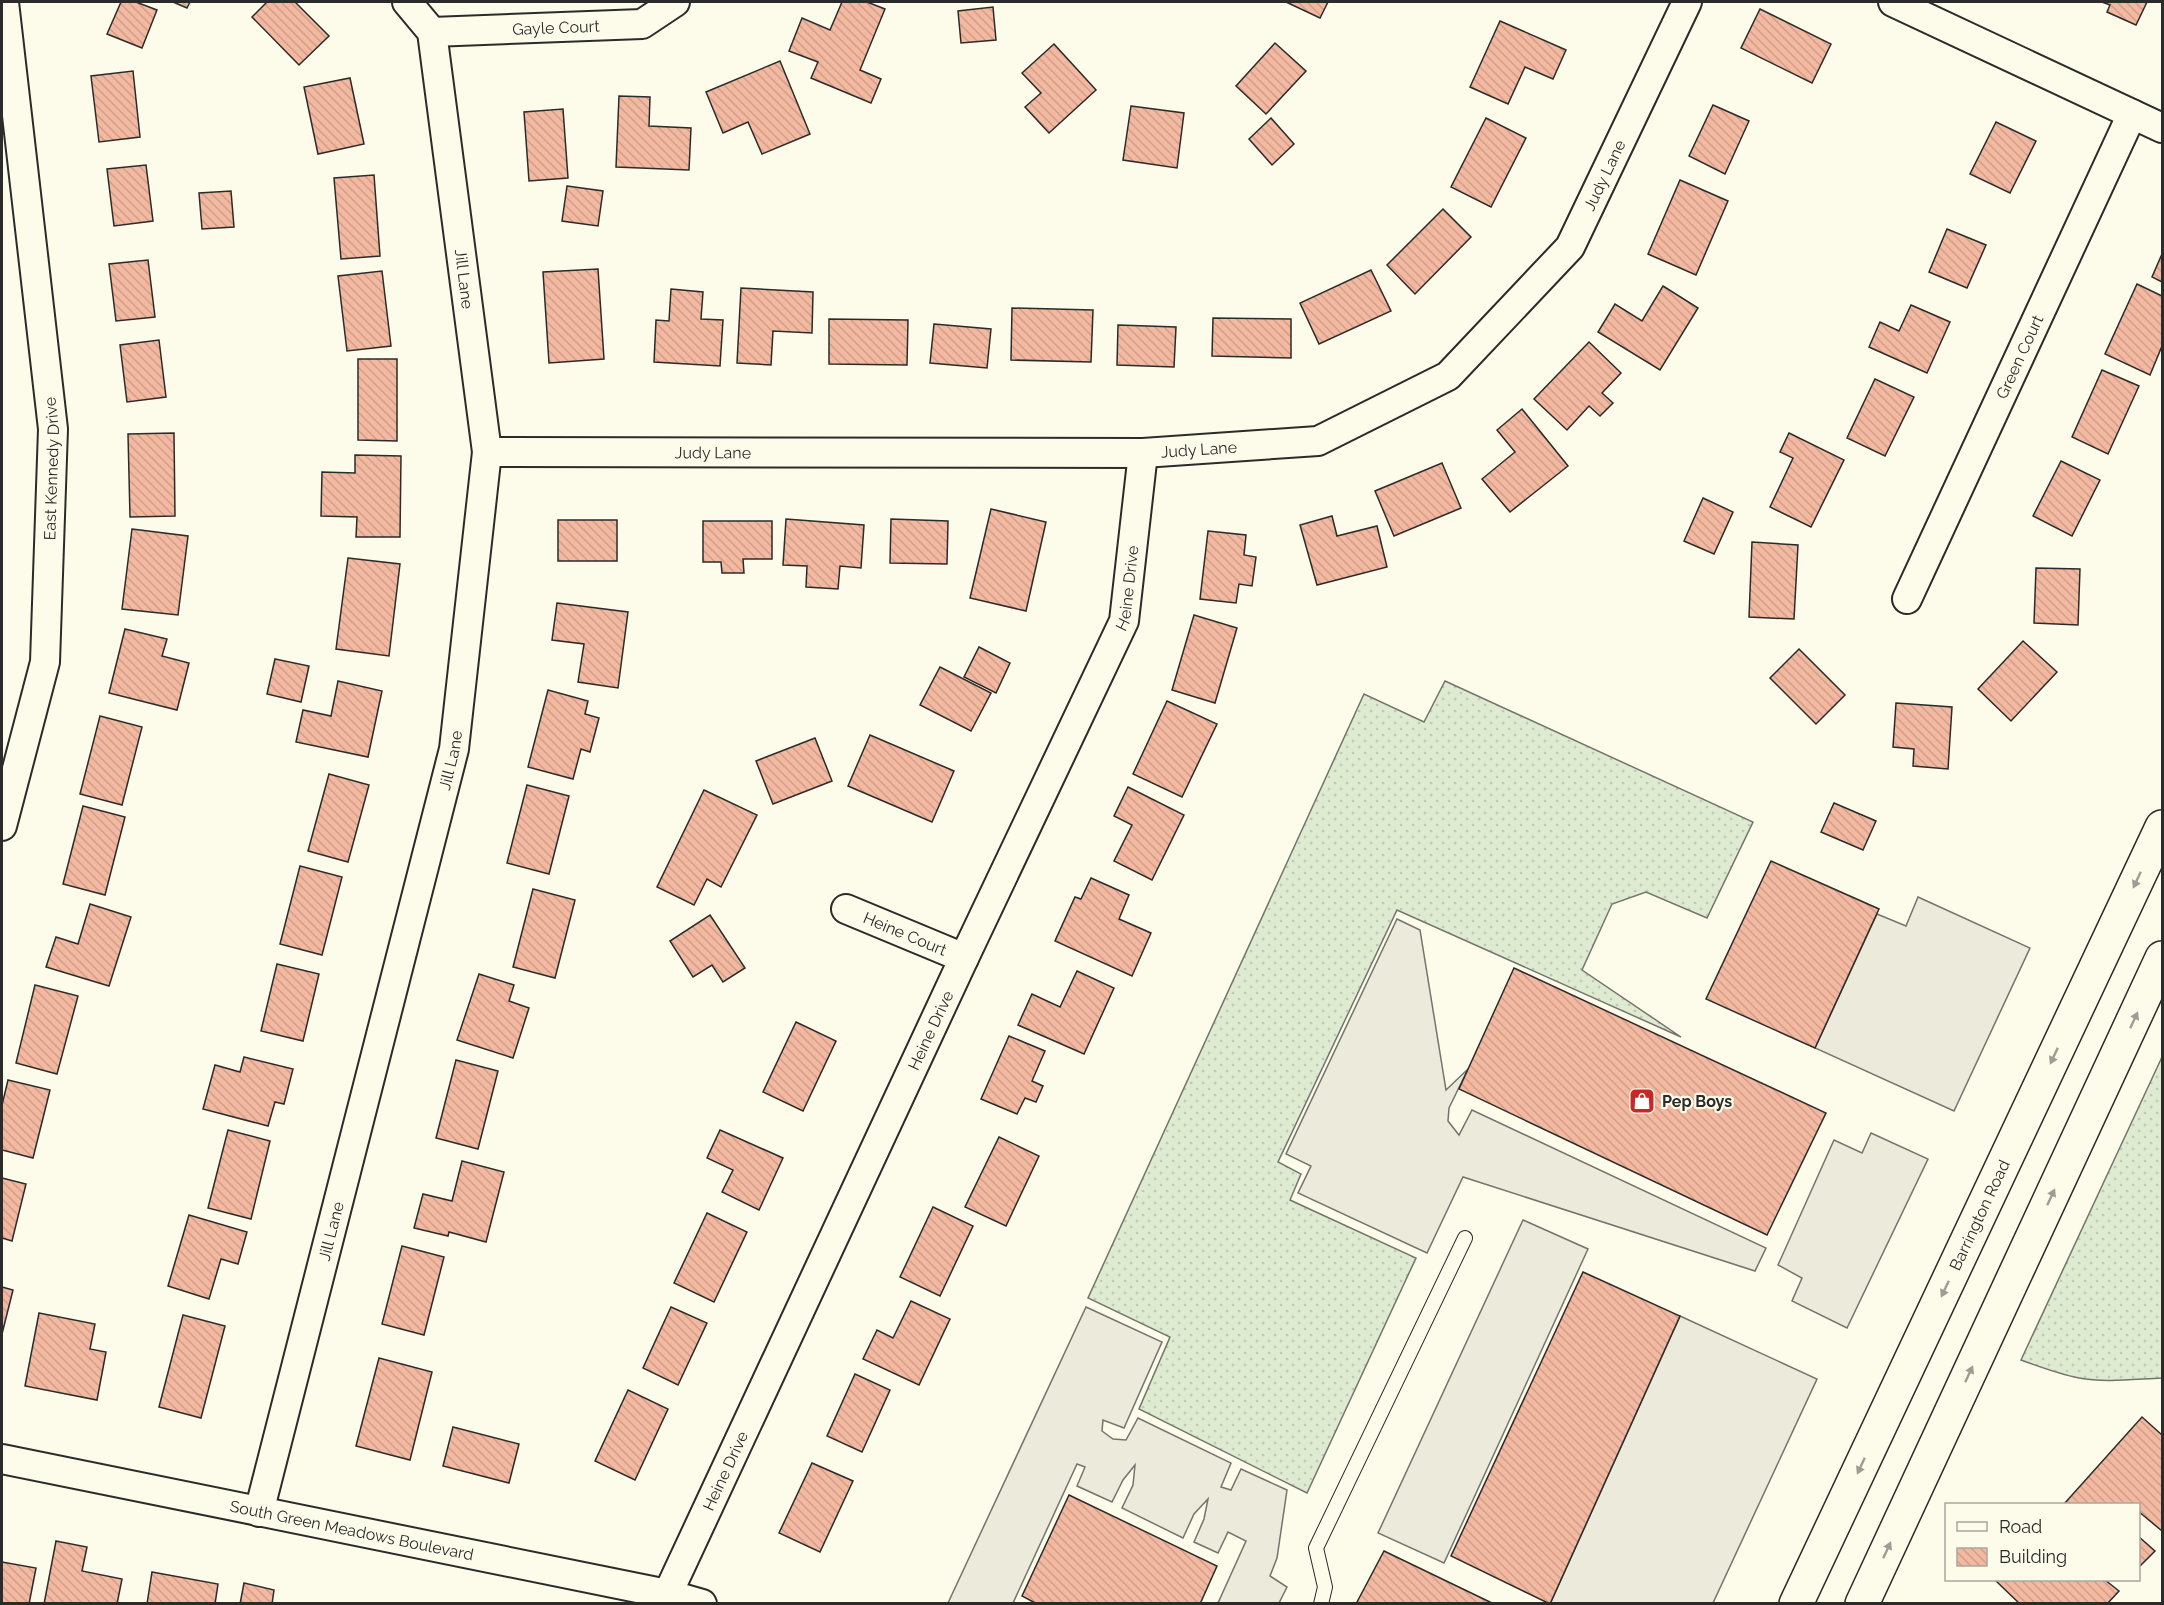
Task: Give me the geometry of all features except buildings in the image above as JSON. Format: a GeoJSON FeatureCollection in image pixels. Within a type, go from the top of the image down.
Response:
{"type":"FeatureCollection","features":[{"type":"Feature","properties":{"kind":"main road","name":"Barrington Road"},"geometry":{"type":"LineString","coordinates":[[1796,1604],[2163,827]]}},
{"type":"Feature","properties":{"kind":"main road"},"geometry":{"type":"LineString","coordinates":[[1862,1604],[2163,958]]}},
{"type":"Feature","properties":{"kind":"street","name":"East Kennedy Drive"},"geometry":{"type":"LineString","coordinates":[[2,826],[45,662],[53,429],[4,2]]}},
{"type":"Feature","properties":{"kind":"street"},"geometry":{"type":"LineString","coordinates":[[406,2],[432,32]]}},
{"type":"Feature","properties":{"kind":"street","name":"Gayle Court"},"geometry":{"type":"LineString","coordinates":[[432,32],[642,24],[675,2]]}},
{"type":"Feature","properties":{"kind":"street","name":"Judy Lane"},"geometry":{"type":"LineString","coordinates":[[487,452],[1143,453],[1318,441],[1448,376],[1570,247],[1687,2]]}},
{"type":"Feature","properties":{"kind":"street"},"geometry":{"type":"LineString","coordinates":[[1893,2],[2163,128]]}},
{"type":"Feature","properties":{"kind":"street","name":"Jill Lane"},"geometry":{"type":"LineString","coordinates":[[259,1512],[454,749],[487,452],[432,32]]}},
{"type":"Feature","properties":{"kind":"street","name":"Green Court"},"geometry":{"type":"LineString","coordinates":[[1907,599],[2132,114]]}},
{"type":"Feature","properties":{"kind":"street","name":"Heine Drive"},"geometry":{"type":"LineString","coordinates":[[665,1599],[963,958],[1124,621],[1143,453]]}},
{"type":"Feature","properties":{"kind":"street","name":"Heine Court"},"geometry":{"type":"LineString","coordinates":[[846,909],[963,958]]}},
{"type":"Feature","properties":{"kind":"street","name":"South Green Meadows Boulevard"},"geometry":{"type":"LineString","coordinates":[[2,1459],[665,1599],[702,1604]]}},
{"type":"Feature","properties":{"kind":"lane"},"geometry":{"type":"LineString","coordinates":[[1321,1604],[1325,1587],[1316,1548],[1465,1238]]}},
{"type":"Feature","properties":{"kind":"green space"},"geometry":{"type":"Polygon","coordinates":[[[1445,681],[1753,822],[1707,918],[1646,892],[1612,904],[1582,970],[1681,1037],[1397,910],[1278,1162],[1301,1174],[1290,1200],[1416,1258],[1307,1493],[1139,1409],[1170,1337],[1088,1298],[1364,694],[1424,722],[1445,681]]]}},
{"type":"Feature","properties":{"kind":"green space"},"geometry":{"type":"Polygon","coordinates":[[[2162,1057],[2162,1378],[2089,1379],[2057,1372],[2021,1360],[2162,1057]]]}},
{"type":"Feature","properties":{"kind":"shaded area"},"geometry":{"type":"Polygon","coordinates":[[[1918,897],[2030,948],[1954,1111],[1815,1048],[1877,914],[1906,926],[1918,897]]]}},
{"type":"Feature","properties":{"kind":"shaded area"},"geometry":{"type":"Polygon","coordinates":[[[1397,919],[1420,930],[1446,1090],[1468,1069],[1449,1108],[1448,1121],[1459,1135],[1472,1110],[1766,1248],[1755,1271],[1463,1177],[1427,1253],[1298,1193],[1311,1166],[1286,1154],[1397,919]]]}},
{"type":"Feature","properties":{"kind":"shaded area"},"geometry":{"type":"Polygon","coordinates":[[[1871,1133],[1928,1159],[1847,1328],[1792,1301],[1802,1278],[1778,1265],[1834,1140],[1862,1153],[1871,1133]]]}},
{"type":"Feature","properties":{"kind":"shaded area"},"geometry":{"type":"Polygon","coordinates":[[[1523,1220],[1588,1249],[1444,1563],[1378,1533],[1523,1220]]]}},
{"type":"Feature","properties":{"kind":"shaded area"},"geometry":{"type":"Polygon","coordinates":[[[1086,1307],[1162,1342],[1124,1428],[1103,1420],[1102,1431],[1113,1439],[1126,1440],[1138,1418],[1231,1463],[1221,1487],[1231,1490],[1241,1469],[1287,1490],[1277,1558],[1270,1576],[1287,1587],[1279,1603],[1218,1603],[1246,1541],[1228,1532],[1218,1553],[1194,1542],[1204,1519],[1208,1499],[1194,1514],[1183,1538],[1122,1508],[1133,1485],[1135,1465],[1123,1480],[1112,1502],[1077,1486],[1085,1467],[1077,1464],[1013,1603],[948,1603],[1086,1307]]]}},
{"type":"Feature","properties":{"kind":"shaded area"},"geometry":{"type":"Polygon","coordinates":[[[1680,1316],[1817,1379],[1713,1603],[1550,1604],[1680,1316]]]}},
{"type":"Feature","properties":{"kind":"place","name":"Pep Boys"},"geometry":{"type":"Point","coordinates":[1642,1101]}}]}
